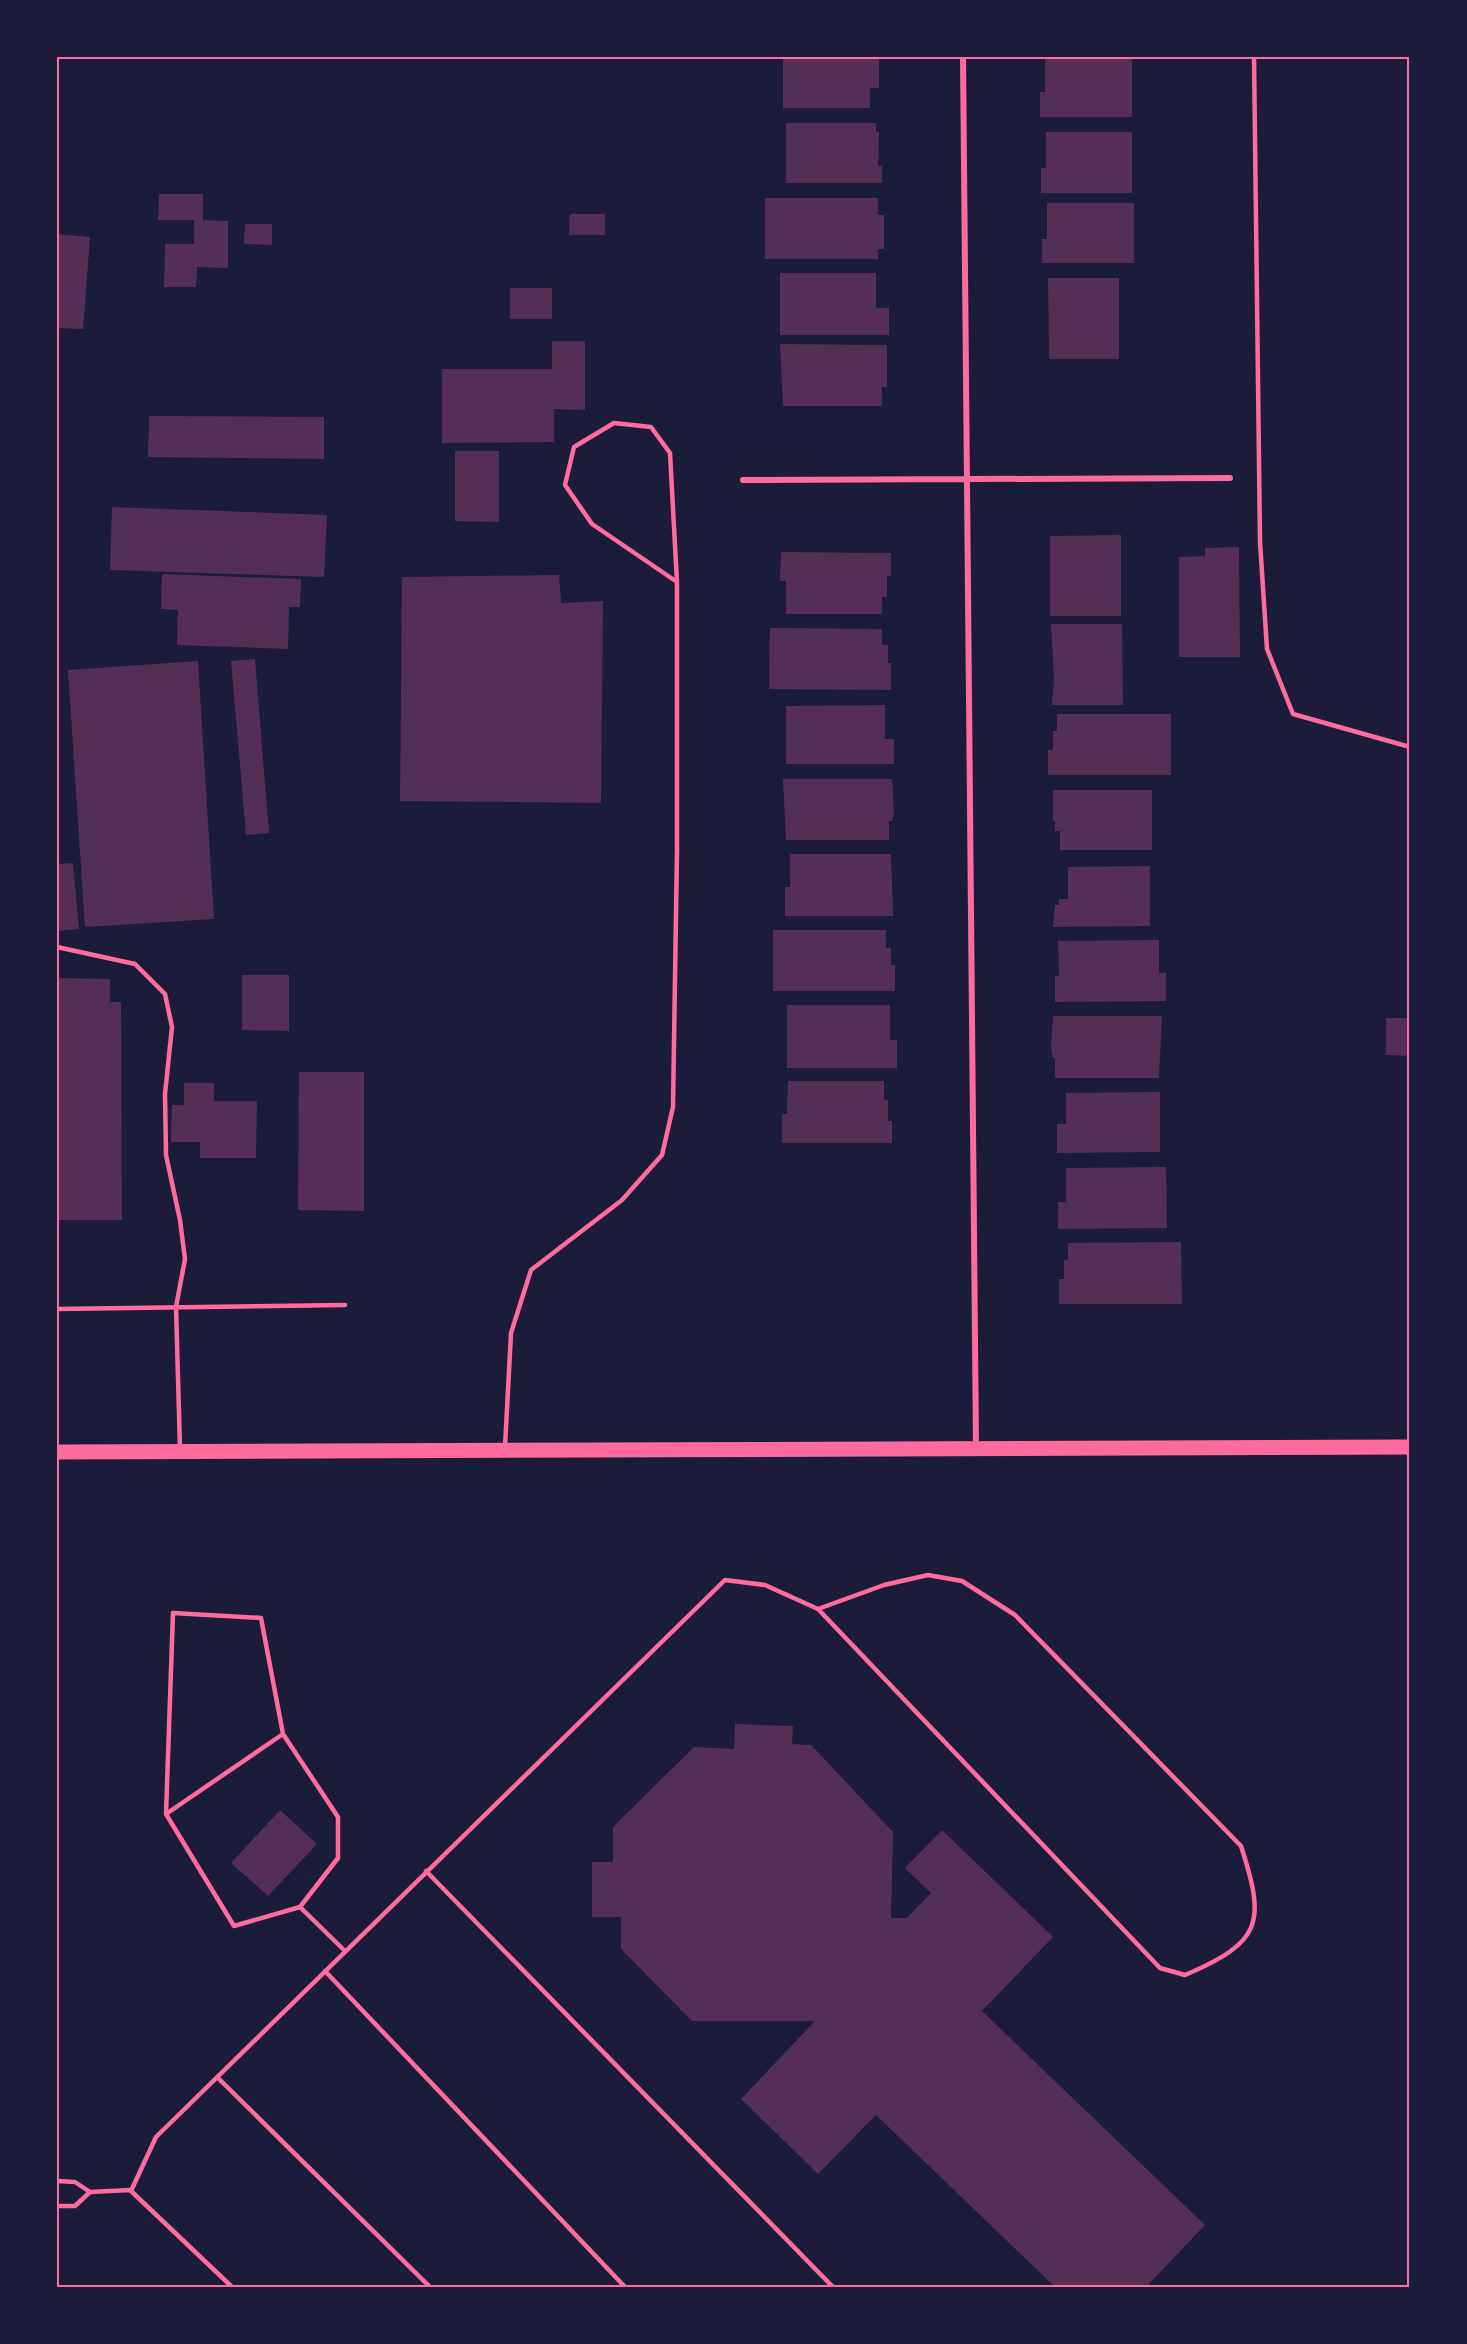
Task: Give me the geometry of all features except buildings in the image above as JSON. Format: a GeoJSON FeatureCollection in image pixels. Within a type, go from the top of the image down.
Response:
{"type":"FeatureCollection","features":[{"type":"Feature","properties":{"kind":"main road"},"geometry":{"type":"LineString","coordinates":[[57,1452],[1410,1447]]}},
{"type":"Feature","properties":{"kind":"street"},"geometry":{"type":"LineString","coordinates":[[963,57],[976,1449]]}},
{"type":"Feature","properties":{"kind":"street"},"geometry":{"type":"LineString","coordinates":[[742,480],[1230,478]]}},
{"type":"Feature","properties":{"kind":"lane"},"geometry":{"type":"LineString","coordinates":[[1254,57],[1260,542],[1267,649],[1293,714],[1410,747]]}},
{"type":"Feature","properties":{"kind":"lane"},"geometry":{"type":"LineString","coordinates":[[505,1450],[511,1333],[531,1270],[622,1200],[662,1155],[673,1107],[677,582],[670,453],[651,427],[614,423],[574,447],[565,484],[592,524],[677,582]]}},
{"type":"Feature","properties":{"kind":"lane"},"geometry":{"type":"LineString","coordinates":[[57,947],[135,964],[165,994],[172,1027],[165,1094],[166,1155],[180,1220],[185,1259],[176,1307],[180,1451]]}},
{"type":"Feature","properties":{"kind":"lane"},"geometry":{"type":"LineString","coordinates":[[57,1309],[345,1305]]}},
{"type":"Feature","properties":{"kind":"lane"},"geometry":{"type":"LineString","coordinates":[[131,2191],[156,2137],[725,1580],[765,1585],[818,1609],[1160,1968],[1185,1976],[1213,1963],[1239,1946],[1256,1915],[1255,1888],[1241,1846],[1015,1615],[962,1581],[928,1575],[884,1585],[818,1609]]}},
{"type":"Feature","properties":{"kind":"lane"},"geometry":{"type":"LineString","coordinates":[[173,1613],[261,1618],[283,1734],[338,1817],[338,1858],[300,1907],[234,1926],[166,1814],[173,1613]]}},
{"type":"Feature","properties":{"kind":"lane"},"geometry":{"type":"LineString","coordinates":[[166,1814],[283,1734]]}},
{"type":"Feature","properties":{"kind":"lane"},"geometry":{"type":"LineString","coordinates":[[426,1871],[833,2287]]}},
{"type":"Feature","properties":{"kind":"lane"},"geometry":{"type":"LineString","coordinates":[[300,1907],[345,1951]]}},
{"type":"Feature","properties":{"kind":"lane"},"geometry":{"type":"LineString","coordinates":[[325,1971],[625,2287]]}},
{"type":"Feature","properties":{"kind":"lane"},"geometry":{"type":"LineString","coordinates":[[217,2077],[430,2287]]}},
{"type":"Feature","properties":{"kind":"lane"},"geometry":{"type":"LineString","coordinates":[[57,2181],[75,2181],[90,2192],[131,2191],[232,2287]]}},
{"type":"Feature","properties":{"kind":"lane"},"geometry":{"type":"LineString","coordinates":[[57,2206],[75,2206],[90,2192]]}}]}
